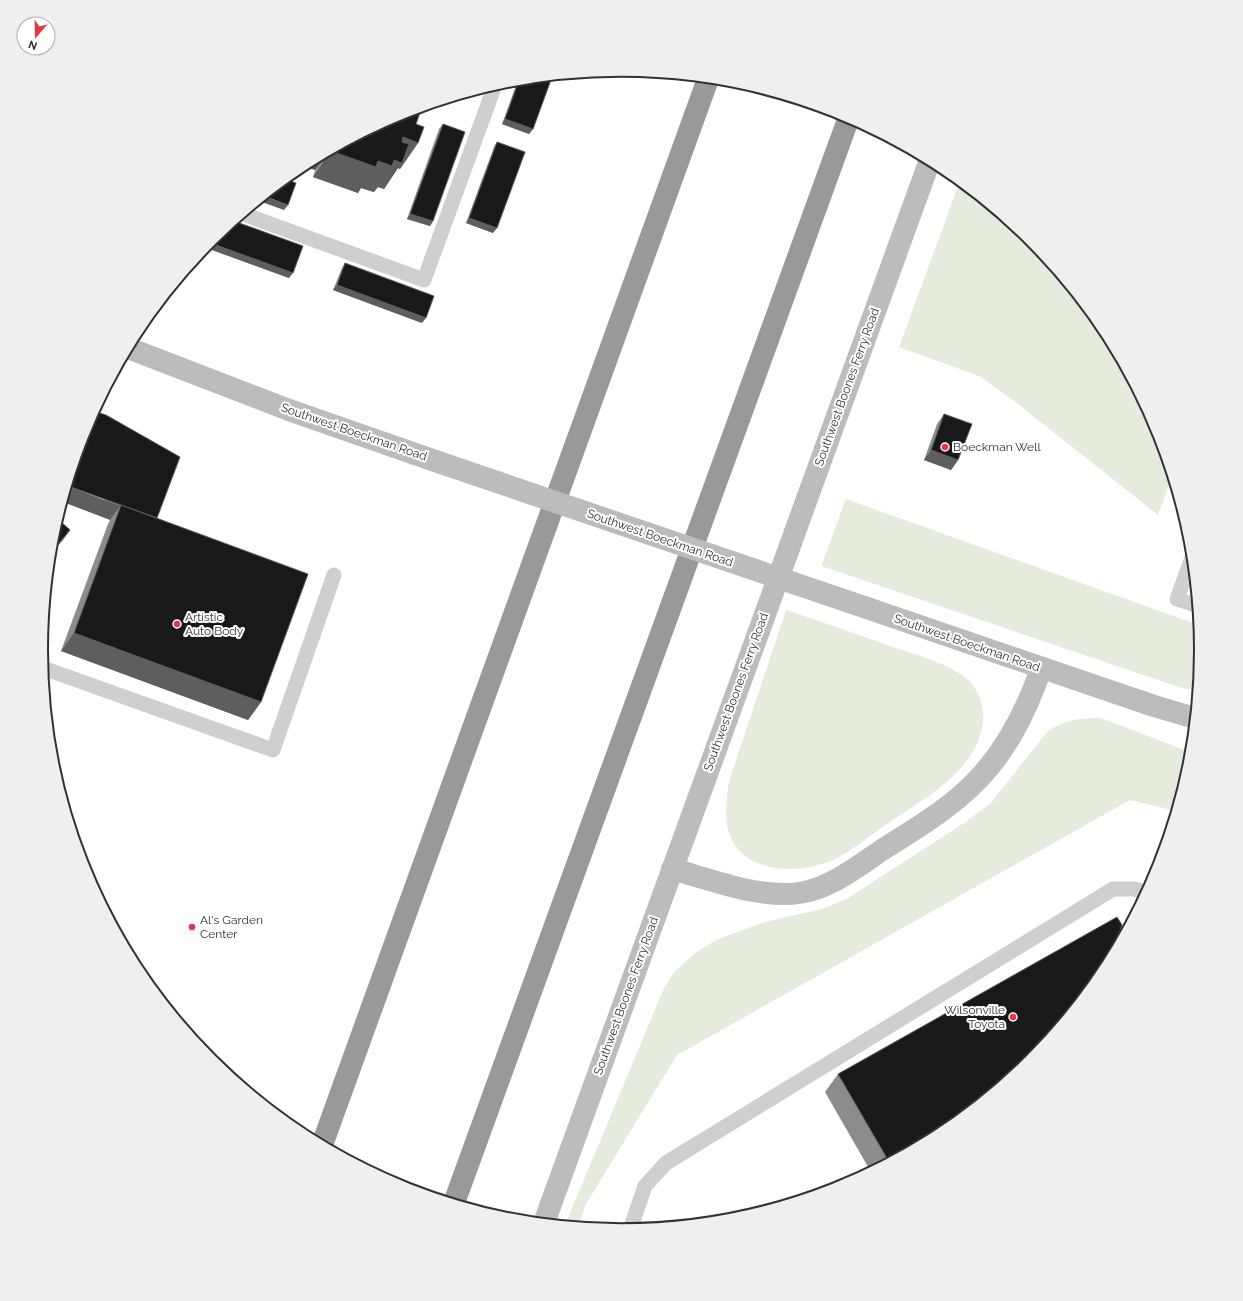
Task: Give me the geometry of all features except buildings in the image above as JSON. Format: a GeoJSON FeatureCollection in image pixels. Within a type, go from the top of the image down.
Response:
{"type":"FeatureCollection","features":[{"type":"Feature","properties":{"kind":"highway"},"geometry":{"type":"LineString","coordinates":[[324,1140],[706,84]]}},
{"type":"Feature","properties":{"kind":"highway"},"geometry":{"type":"LineString","coordinates":[[455,1199],[847,123]]}},
{"type":"Feature","properties":{"kind":"main road","name":"Southwest Boones Ferry Road"},"geometry":{"type":"LineString","coordinates":[[546,1219],[928,166]]}},
{"type":"Feature","properties":{"kind":"main road","name":"Southwest Boeckman Road"},"geometry":{"type":"LineString","coordinates":[[134,350],[289,410],[441,463],[1041,669],[1191,717]]}},
{"type":"Feature","properties":{"kind":"main road"},"geometry":{"type":"LineString","coordinates":[[672,869],[771,894],[800,893],[828,884],[854,869],[946,808],[980,778],[1000,753],[1021,720],[1030,701],[1041,669]]}},
{"type":"Feature","properties":{"kind":"lane"},"geometry":{"type":"LineString","coordinates":[[247,216],[424,280],[493,92]]}},
{"type":"Feature","properties":{"kind":"lane"},"geometry":{"type":"LineString","coordinates":[[1189,567],[1177,598],[1193,604]]}},
{"type":"Feature","properties":{"kind":"lane"},"geometry":{"type":"LineString","coordinates":[[49,670],[273,750],[334,576]]}},
{"type":"Feature","properties":{"kind":"lane"},"geometry":{"type":"LineString","coordinates":[[632,1224],[645,1186],[666,1163],[1113,889],[1134,889],[1142,891]]}},
{"type":"Feature","properties":{"kind":"shaded area"},"geometry":{"type":"Polygon","coordinates":[[[958,187],[1000,219],[1053,272],[1098,332],[1118,364],[1136,397],[1151,431],[1165,466],[1170,483],[1158,515],[1014,401],[979,376],[899,347],[958,187]]]}},
{"type":"Feature","properties":{"kind":"shaded area"},"geometry":{"type":"Polygon","coordinates":[[[846,499],[1194,623],[1194,690],[1182,688],[821,566],[846,499]]]}},
{"type":"Feature","properties":{"kind":"shaded area"},"geometry":{"type":"Polygon","coordinates":[[[786,610],[924,657],[956,671],[972,684],[978,693],[982,707],[983,722],[979,739],[971,754],[961,768],[934,792],[840,857],[818,865],[786,869],[770,867],[755,862],[742,853],[733,841],[727,825],[726,814],[729,781],[786,610]]]}},
{"type":"Feature","properties":{"kind":"shaded area"},"geometry":{"type":"Polygon","coordinates":[[[1082,719],[1104,719],[1186,751],[1172,810],[1130,800],[677,1055],[586,1204],[580,1223],[567,1221],[664,988],[675,971],[694,954],[716,940],[765,922],[822,909],[848,898],[964,823],[990,804],[1047,732],[1059,725],[1082,719]]]}},
{"type":"Feature","properties":{"kind":"place","name":"Boeckman Well"},"geometry":{"type":"Point","coordinates":[945,447]}},
{"type":"Feature","properties":{"kind":"place","name":"Artistic Auto Body"},"geometry":{"type":"Point","coordinates":[177,624]}},
{"type":"Feature","properties":{"kind":"place","name":"Al's Garden Center"},"geometry":{"type":"Point","coordinates":[192,927]}},
{"type":"Feature","properties":{"kind":"place","name":"Wilsonville Toyota"},"geometry":{"type":"Point","coordinates":[1013,1017]}}]}
